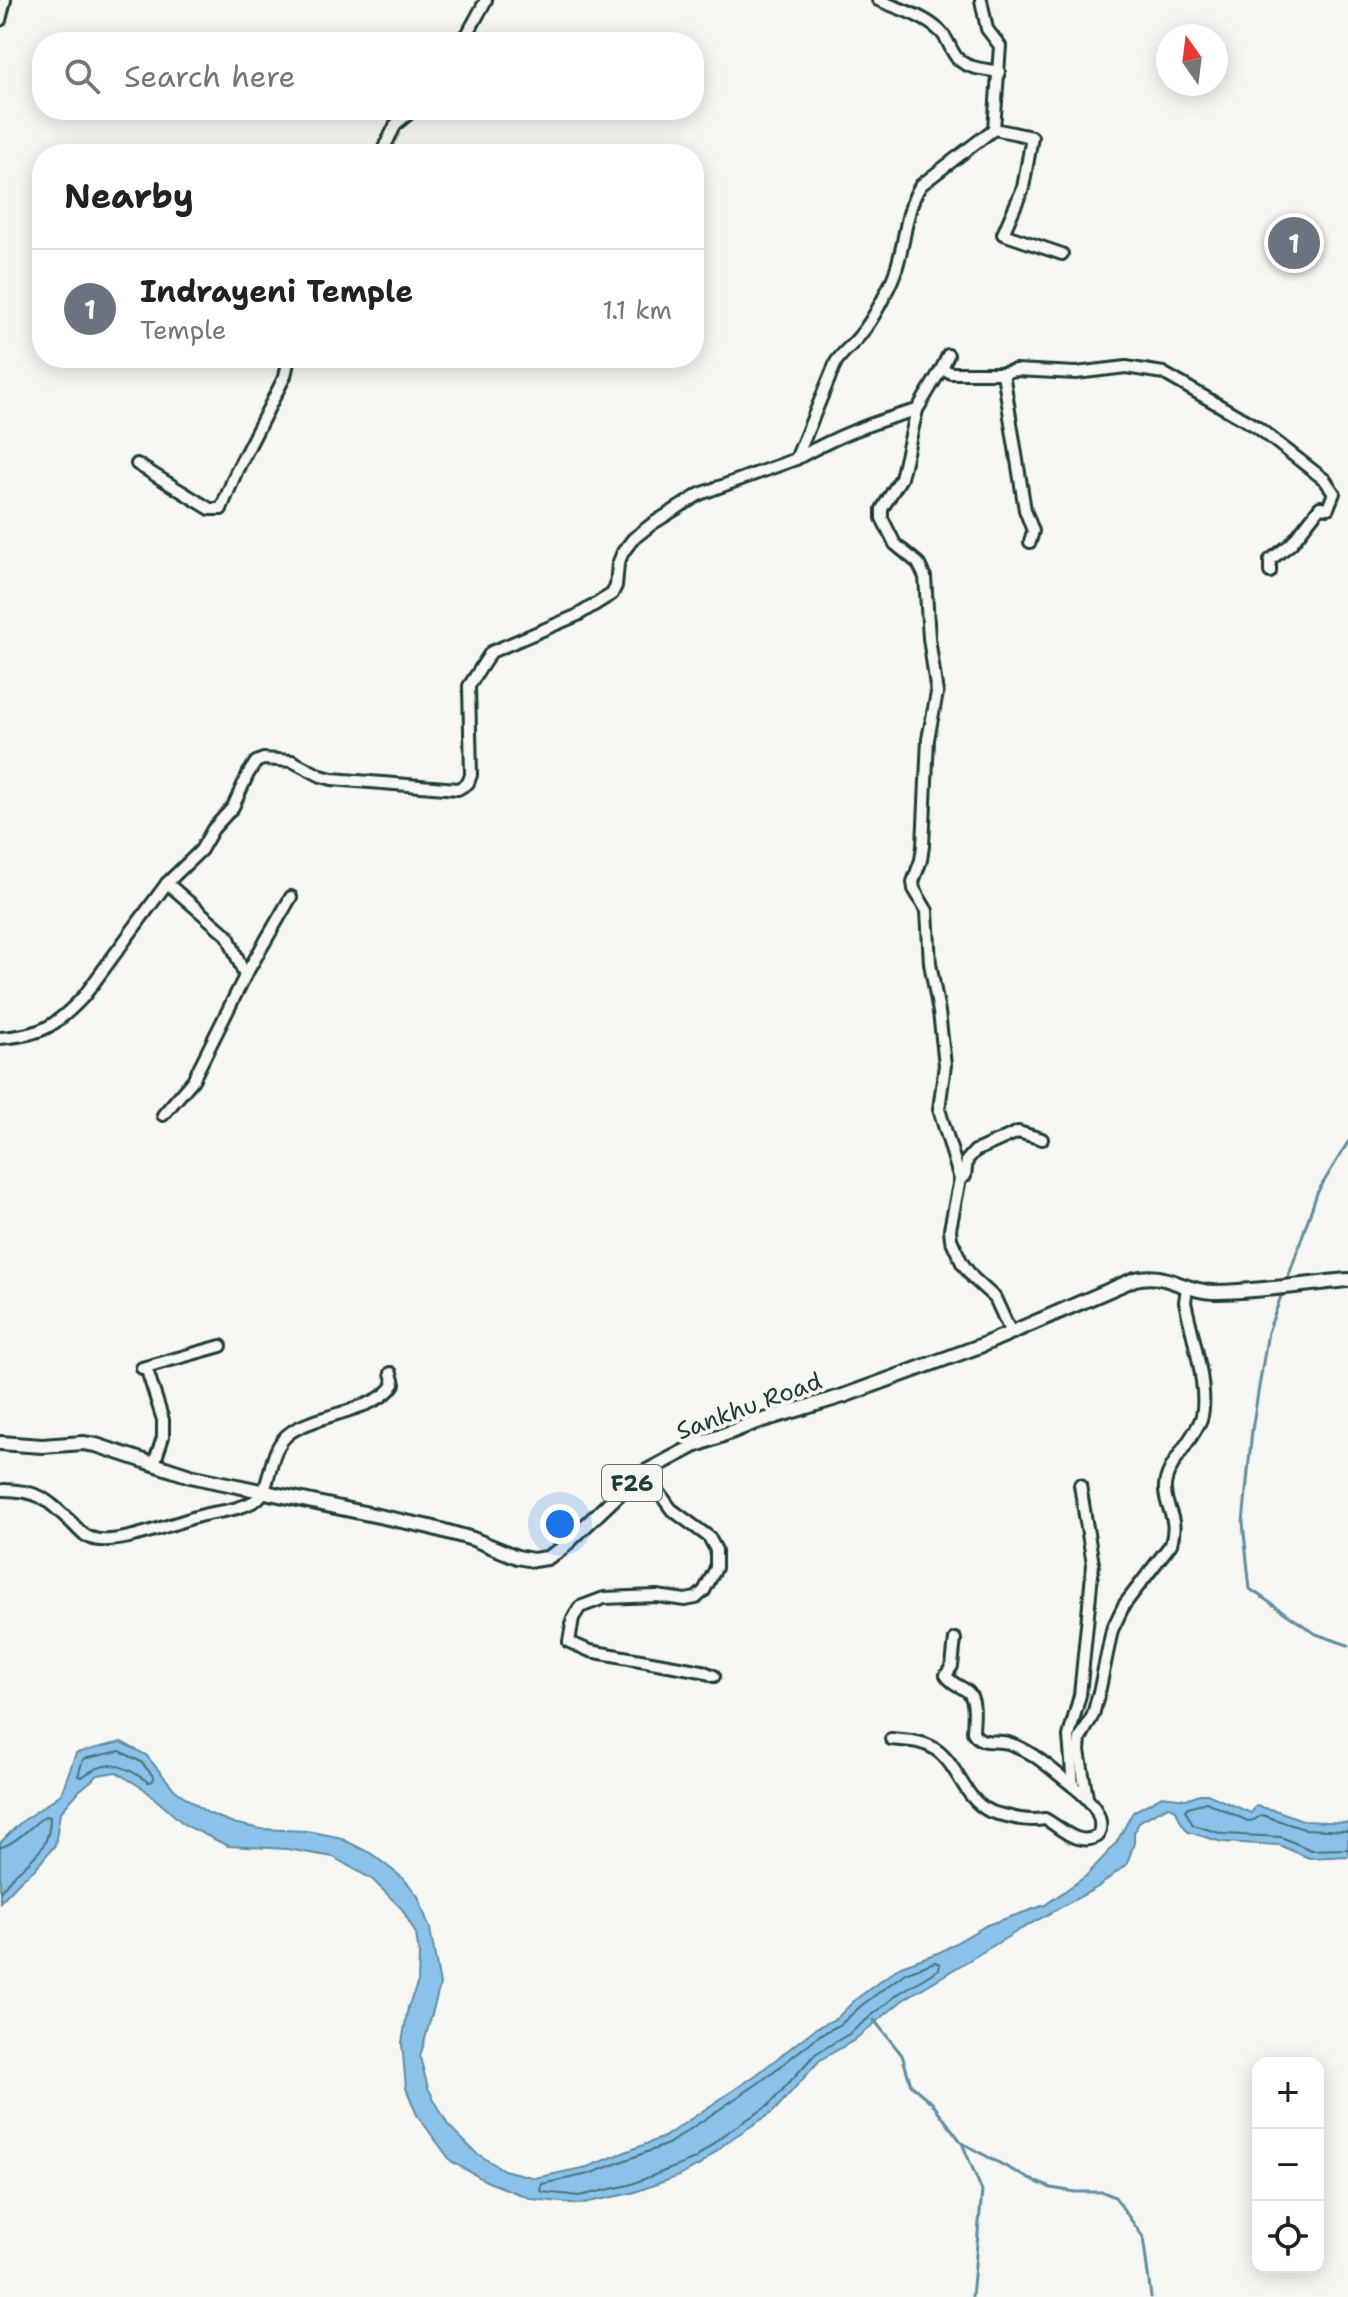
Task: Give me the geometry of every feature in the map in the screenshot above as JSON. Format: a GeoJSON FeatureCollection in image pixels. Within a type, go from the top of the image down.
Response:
{"type":"FeatureCollection","features":[{"type":"Feature","properties":{"kind":"main road","name":"Sankhu Road"},"geometry":{"type":"LineString","coordinates":[[0,1443],[96,1445],[190,1476],[459,1535],[533,1560],[547,1558],[560,1550],[645,1472],[717,1436],[843,1396],[1011,1333],[1146,1276],[1161,1277],[1211,1292],[1342,1281]]}},
{"type":"Feature","properties":{"kind":"street"},"geometry":{"type":"LineString","coordinates":[[0,20],[5,0]]}},
{"type":"Feature","properties":{"kind":"street"},"geometry":{"type":"LineString","coordinates":[[469,32],[486,0]]}},
{"type":"Feature","properties":{"kind":"street"},"geometry":{"type":"LineString","coordinates":[[878,0],[935,27],[943,33],[957,58],[964,63],[999,72]]}},
{"type":"Feature","properties":{"kind":"street"},"geometry":{"type":"LineString","coordinates":[[796,459],[836,362],[869,323],[892,279],[901,257],[913,196],[921,185],[994,129],[1000,46],[987,29],[981,0]]}},
{"type":"Feature","properties":{"kind":"street"},"geometry":{"type":"LineString","coordinates":[[386,144],[401,120]]}},
{"type":"Feature","properties":{"kind":"street"},"geometry":{"type":"LineString","coordinates":[[994,129],[1032,137],[1023,188],[1003,234],[1062,254]]}},
{"type":"Feature","properties":{"kind":"street"},"geometry":{"type":"LineString","coordinates":[[948,355],[917,410],[901,478],[890,491],[882,509],[882,518],[895,544],[918,563],[925,577],[937,693],[928,739],[923,846],[913,882],[927,911],[930,963],[939,1012],[945,1065],[939,1109],[960,1179],[950,1229],[954,1249],[973,1278],[995,1298],[1011,1333]]}},
{"type":"Feature","properties":{"kind":"street"},"geometry":{"type":"LineString","coordinates":[[942,368],[951,373],[1003,373],[1015,370],[1076,373],[1126,367],[1163,373],[1257,427],[1325,480],[1334,493],[1328,508],[1320,507],[1291,544],[1270,560],[1270,572]]}},
{"type":"Feature","properties":{"kind":"street"},"geometry":{"type":"LineString","coordinates":[[137,464],[210,509],[221,509],[287,368]]}},
{"type":"Feature","properties":{"kind":"street"},"geometry":{"type":"LineString","coordinates":[[1003,373],[1025,510],[1033,531],[1030,542]]}},
{"type":"Feature","properties":{"kind":"street"},"geometry":{"type":"LineString","coordinates":[[0,1038],[27,1036],[41,1031],[70,1011],[84,996],[167,883],[201,850],[213,829],[233,807],[256,762],[263,759],[292,761],[332,779],[458,789],[468,783],[471,775],[469,686],[491,652],[578,615],[612,594],[618,564],[633,539],[700,494],[796,459],[835,437],[917,410]]}},
{"type":"Feature","properties":{"kind":"street"},"geometry":{"type":"LineString","coordinates":[[167,883],[228,936],[245,976]]}},
{"type":"Feature","properties":{"kind":"street"},"geometry":{"type":"LineString","coordinates":[[163,1115],[193,1080],[245,976],[291,897]]}},
{"type":"Feature","properties":{"kind":"street"},"geometry":{"type":"LineString","coordinates":[[960,1179],[965,1176],[969,1156],[975,1151],[1018,1132],[1042,1139]]}},
{"type":"Feature","properties":{"kind":"street"},"geometry":{"type":"LineString","coordinates":[[1087,1797],[1079,1751],[1080,1739],[1093,1715],[1112,1630],[1124,1605],[1171,1544],[1173,1518],[1164,1489],[1171,1466],[1188,1444],[1202,1417],[1204,1391],[1185,1302],[1187,1287]]}},
{"type":"Feature","properties":{"kind":"street"},"geometry":{"type":"LineString","coordinates":[[154,1464],[164,1429],[144,1368],[221,1346]]}},
{"type":"Feature","properties":{"kind":"street"},"geometry":{"type":"LineString","coordinates":[[4,1490],[30,1492],[44,1497],[86,1536],[102,1541],[158,1530],[201,1515],[233,1509],[259,1499],[276,1448],[288,1434],[303,1425],[377,1400],[394,1384],[391,1373]]}},
{"type":"Feature","properties":{"kind":"street"},"geometry":{"type":"LineString","coordinates":[[645,1472],[671,1509],[709,1537],[716,1550],[716,1568],[704,1591],[696,1598],[604,1598],[580,1607],[573,1618],[569,1642],[590,1651],[702,1671],[714,1676]]}},
{"type":"Feature","properties":{"kind":"street"},"geometry":{"type":"LineString","coordinates":[[1073,1786],[1069,1736],[1080,1695],[1093,1564],[1080,1485]]}},
{"type":"Feature","properties":{"kind":"street"},"geometry":{"type":"LineString","coordinates":[[891,1739],[922,1743],[937,1749],[971,1796],[988,1810],[1016,1819],[1045,1819],[1077,1840],[1090,1840],[1098,1836],[1101,1831],[1099,1817],[1087,1797],[1038,1759],[1009,1743],[979,1741],[975,1737],[973,1701],[946,1675],[952,1666],[955,1639]]}},
{"type":"Feature","properties":{"kind":"water"},"geometry":{"type":"Polygon","coordinates":[[[121,1742],[146,1755],[175,1790],[208,1813],[261,1829],[307,1831],[338,1837],[372,1854],[404,1879],[418,1896],[430,1929],[440,1985],[420,2057],[428,2088],[448,2125],[476,2153],[504,2170],[535,2178],[587,2167],[664,2137],[756,2075],[816,2028],[837,2018],[856,1999],[901,1966],[940,1952],[987,1925],[1045,1905],[1086,1876],[1115,1845],[1133,1812],[1162,1796],[1186,1799],[1207,1794],[1251,1813],[1256,1806],[1305,1821],[1348,1823],[1348,1856],[1309,1858],[1279,1845],[1222,1842],[1188,1832],[1176,1810],[1168,1806],[1140,1821],[1134,1832],[1127,1864],[1098,1887],[903,2000],[853,2041],[820,2060],[773,2112],[728,2141],[700,2165],[632,2193],[579,2204],[532,2199],[486,2181],[451,2161],[417,2115],[406,2088],[402,2043],[408,2007],[418,1982],[416,1934],[402,1909],[373,1880],[333,1857],[287,1849],[228,1846],[185,1825],[144,1789],[116,1772],[98,1775],[79,1791],[60,1813],[55,1845],[0,1902],[0,1843],[20,1823],[61,1794],[76,1753],[121,1742]]]}},
{"type":"Feature","properties":{"kind":"waterway"},"geometry":{"type":"LineString","coordinates":[[1286,1284],[1317,1193],[1348,1142]]}},
{"type":"Feature","properties":{"kind":"waterway"},"geometry":{"type":"LineString","coordinates":[[1283,1291],[1268,1332],[1252,1430],[1243,1523],[1250,1589],[1316,1634],[1348,1645]]}},
{"type":"Feature","properties":{"kind":"waterway"},"geometry":{"type":"LineString","coordinates":[[874,2020],[902,2055],[911,2085],[932,2103],[962,2143],[982,2191],[972,2297]]}},
{"type":"Feature","properties":{"kind":"waterway"},"geometry":{"type":"LineString","coordinates":[[964,2144],[1051,2188],[1103,2192],[1115,2197],[1143,2237],[1151,2297]]}},
{"type":"Feature","properties":{"kind":"place","name":"Indrayeni Temple"},"geometry":{"type":"Point","coordinates":[1294,243]}}]}
